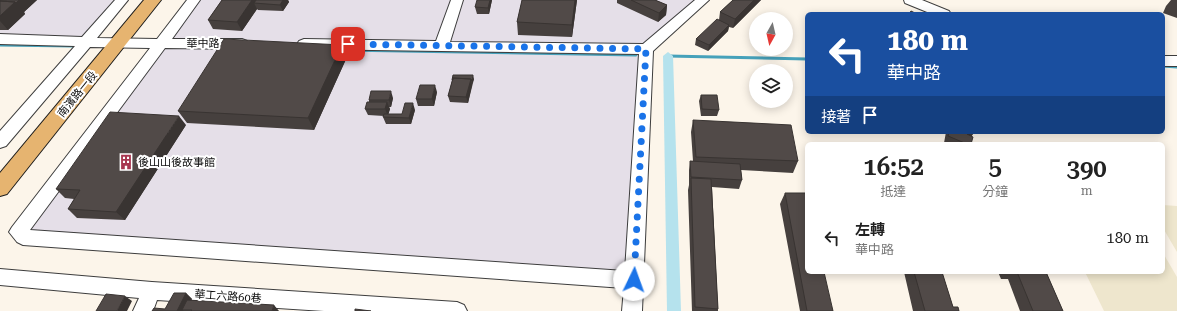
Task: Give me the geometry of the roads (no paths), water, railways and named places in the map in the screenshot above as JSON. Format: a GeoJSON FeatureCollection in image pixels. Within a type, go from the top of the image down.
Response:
{"type":"FeatureCollection","features":[{"type":"Feature","properties":{"kind":"main road","name":"南濱路一段"},"geometry":{"type":"LineString","coordinates":[[0,188],[113,43],[143,0]]}},
{"type":"Feature","properties":{"kind":"main road","name":"南濱路一段"},"geometry":{"type":"LineString","coordinates":[[0,172],[113,43],[153,0]]}},
{"type":"Feature","properties":{"kind":"street"},"geometry":{"type":"LineString","coordinates":[[0,142],[122,0]]}},
{"type":"Feature","properties":{"kind":"street"},"geometry":{"type":"LineString","coordinates":[[194,0],[18,232],[23,237],[634,280]]}},
{"type":"Feature","properties":{"kind":"street"},"geometry":{"type":"LineString","coordinates":[[442,45],[457,0]]}},
{"type":"Feature","properties":{"kind":"street"},"geometry":{"type":"LineString","coordinates":[[290,44],[646,49],[703,0]]}},
{"type":"Feature","properties":{"kind":"street"},"geometry":{"type":"LineString","coordinates":[[910,0],[939,12]]}},
{"type":"Feature","properties":{"kind":"street","name":"華中路"},"geometry":{"type":"LineString","coordinates":[[0,40],[113,43],[258,44]]}},
{"type":"Feature","properties":{"kind":"street"},"geometry":{"type":"LineString","coordinates":[[632,311],[646,49]]}},
{"type":"Feature","properties":{"kind":"street"},"geometry":{"type":"LineString","coordinates":[[1165,61],[1177,61]]}},
{"type":"Feature","properties":{"kind":"street","name":"華工六路60巷"},"geometry":{"type":"LineString","coordinates":[[0,277],[291,306],[455,311]]}},
{"type":"Feature","properties":{"kind":"street"},"geometry":{"type":"LineString","coordinates":[[143,311],[152,291]]}},
{"type":"Feature","properties":{"kind":"waterway"},"geometry":{"type":"LineString","coordinates":[[0,45],[74,46]]}},
{"type":"Feature","properties":{"kind":"waterway"},"geometry":{"type":"LineString","coordinates":[[341,50],[636,55]]}},
{"type":"Feature","properties":{"kind":"waterway"},"geometry":{"type":"LineString","coordinates":[[668,56],[805,59]]}},
{"type":"Feature","properties":{"kind":"waterway"},"geometry":{"type":"LineString","coordinates":[[668,56],[674,311]]}},
{"type":"Feature","properties":{"kind":"waterway"},"geometry":{"type":"LineString","coordinates":[[1165,66],[1177,67]]}},
{"type":"Feature","properties":{"kind":"place","name":"後山山後故事館"},"geometry":{"type":"Point","coordinates":[126,162]}}]}
